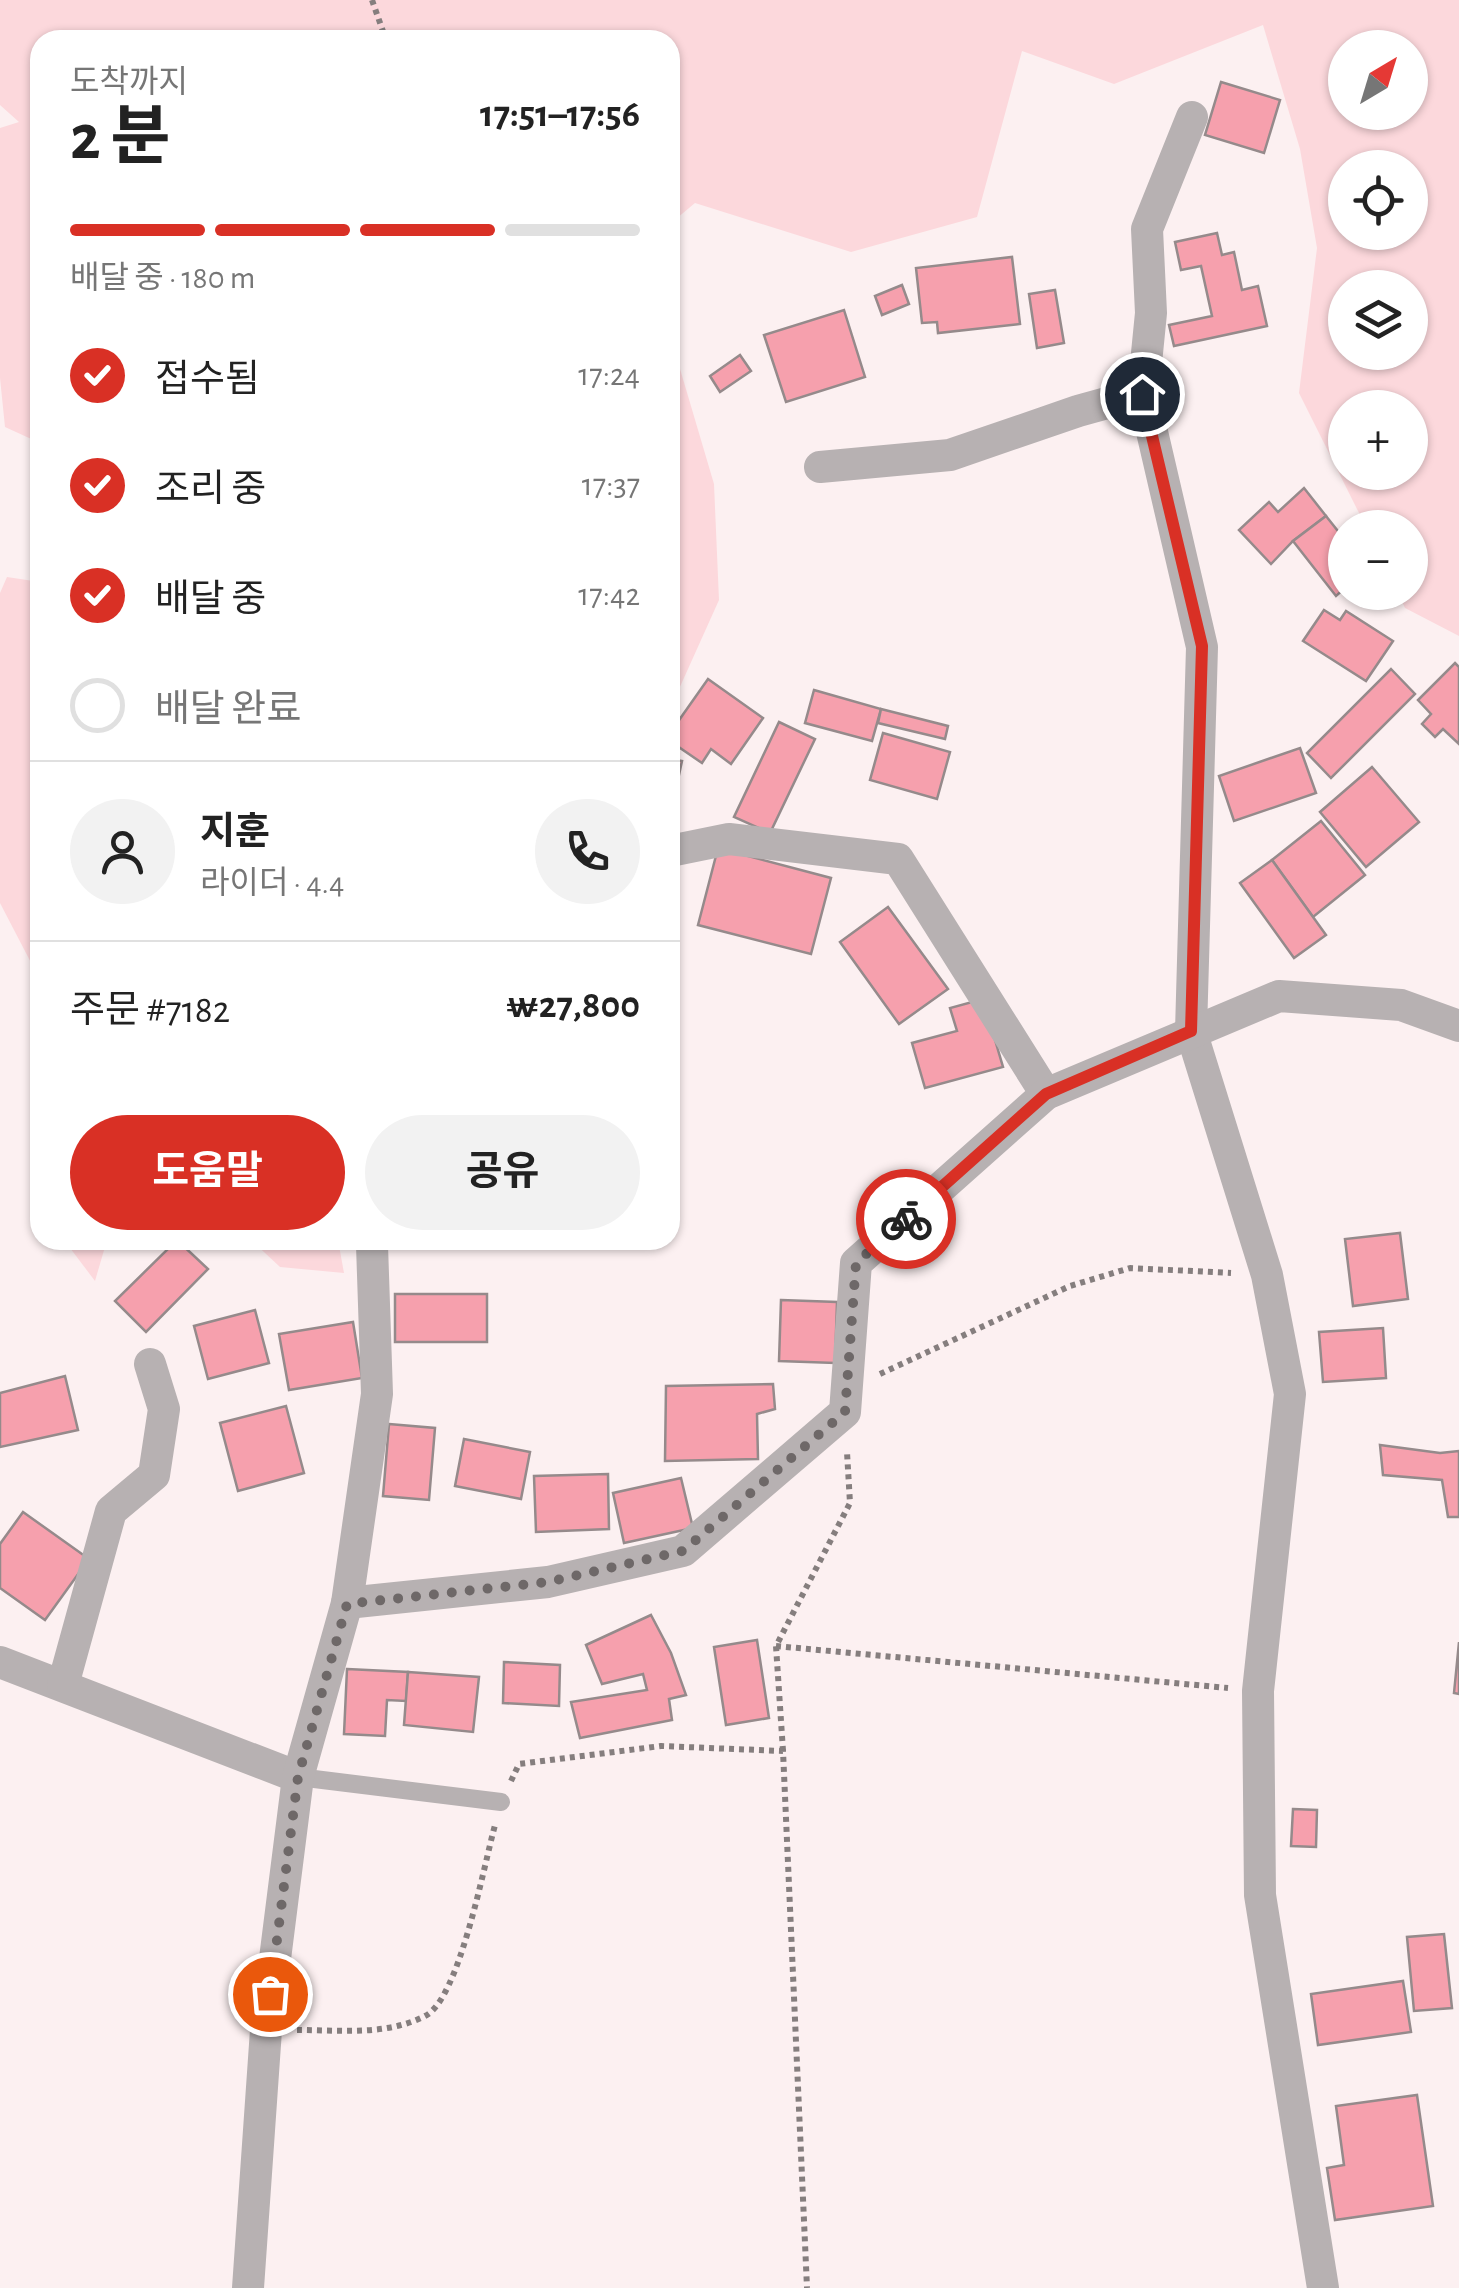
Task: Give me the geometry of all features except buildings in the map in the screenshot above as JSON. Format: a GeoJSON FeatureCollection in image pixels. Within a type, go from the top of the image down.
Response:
{"type":"FeatureCollection","features":[{"type":"Feature","properties":{"kind":"street"},"geometry":{"type":"LineString","coordinates":[[1192,117],[1147,229],[1151,313],[1142,394],[1202,646],[1191,1031],[1267,1275],[1290,1394],[1258,1691],[1260,1895],[1323,2288]]}},
{"type":"Feature","properties":{"kind":"street"},"geometry":{"type":"LineString","coordinates":[[820,467],[950,456],[1078,411],[1142,394]]}},
{"type":"Feature","properties":{"kind":"street"},"geometry":{"type":"LineString","coordinates":[[680,849],[729,839],[898,859],[1046,1094]]}},
{"type":"Feature","properties":{"kind":"street"},"geometry":{"type":"LineString","coordinates":[[347,1604],[548,1582],[683,1551],[845,1412],[856,1263],[1046,1094],[1279,996],[1402,1005],[1459,1026]]}},
{"type":"Feature","properties":{"kind":"street"},"geometry":{"type":"LineString","coordinates":[[248,2288],[266,2030],[298,1777],[347,1604],[377,1394],[372,1250]]}},
{"type":"Feature","properties":{"kind":"street"},"geometry":{"type":"LineString","coordinates":[[64,1684],[111,1511],[154,1475],[164,1409],[150,1364]]}},
{"type":"Feature","properties":{"kind":"street"},"geometry":{"type":"LineString","coordinates":[[0,1662],[298,1777]]}},
{"type":"Feature","properties":{"kind":"lane"},"geometry":{"type":"LineString","coordinates":[[298,1777],[501,1802]]}},
{"type":"Feature","properties":{"kind":"path"},"geometry":{"type":"LineString","coordinates":[[372,0],[382,30]]}},
{"type":"Feature","properties":{"kind":"path"},"geometry":{"type":"LineString","coordinates":[[807,2288],[776,1646],[850,1503],[845,1412],[871,1378],[1070,1286],[1130,1268],[1267,1275]]}},
{"type":"Feature","properties":{"kind":"path"},"geometry":{"type":"LineString","coordinates":[[776,1646],[1258,1691]]}},
{"type":"Feature","properties":{"kind":"path"},"geometry":{"type":"LineString","coordinates":[[266,2030],[380,2030],[429,2015],[452,1984],[501,1802],[519,1764],[661,1746],[783,1752]]}},
{"type":"Feature","properties":{"kind":"shaded area"},"geometry":{"type":"Polygon","coordinates":[[[0,0],[1459,0],[1459,636],[1409,610],[1428,610],[1428,510],[1358,510],[1348,490],[1428,490],[1428,390],[1328,390],[1328,451],[1299,393],[1317,248],[1300,149],[1263,25],[1114,84],[1022,51],[977,217],[851,252],[695,203],[680,216],[680,30],[30,30],[30,438],[5,427],[0,378],[0,128],[19,122],[0,105],[0,0]]]}},
{"type":"Feature","properties":{"kind":"shaded area"},"geometry":{"type":"Polygon","coordinates":[[[680,369],[714,484],[719,600],[680,687],[680,369]]]}},
{"type":"Feature","properties":{"kind":"shaded area"},"geometry":{"type":"Polygon","coordinates":[[[7,577],[30,580],[30,961],[0,903],[0,593],[7,577]]]}},
{"type":"Feature","properties":{"kind":"shaded area"},"geometry":{"type":"Polygon","coordinates":[[[72,1250],[104,1250],[95,1281],[72,1250]]]}},
{"type":"Feature","properties":{"kind":"shaded area"},"geometry":{"type":"Polygon","coordinates":[[[262,1250],[340,1250],[344,1273],[280,1267],[262,1250]]]}},
{"type":"Feature","properties":{"kind":"way so far"},"geometry":{"type":"LineString","coordinates":[[270,1994],[298,1777],[347,1604],[548,1582],[683,1551],[845,1412],[856,1263],[906,1219]]}},
{"type":"Feature","properties":{"kind":"route"},"geometry":{"type":"LineString","coordinates":[[906,1219],[1046,1094],[1191,1031],[1202,646],[1142,394]]}}]}
